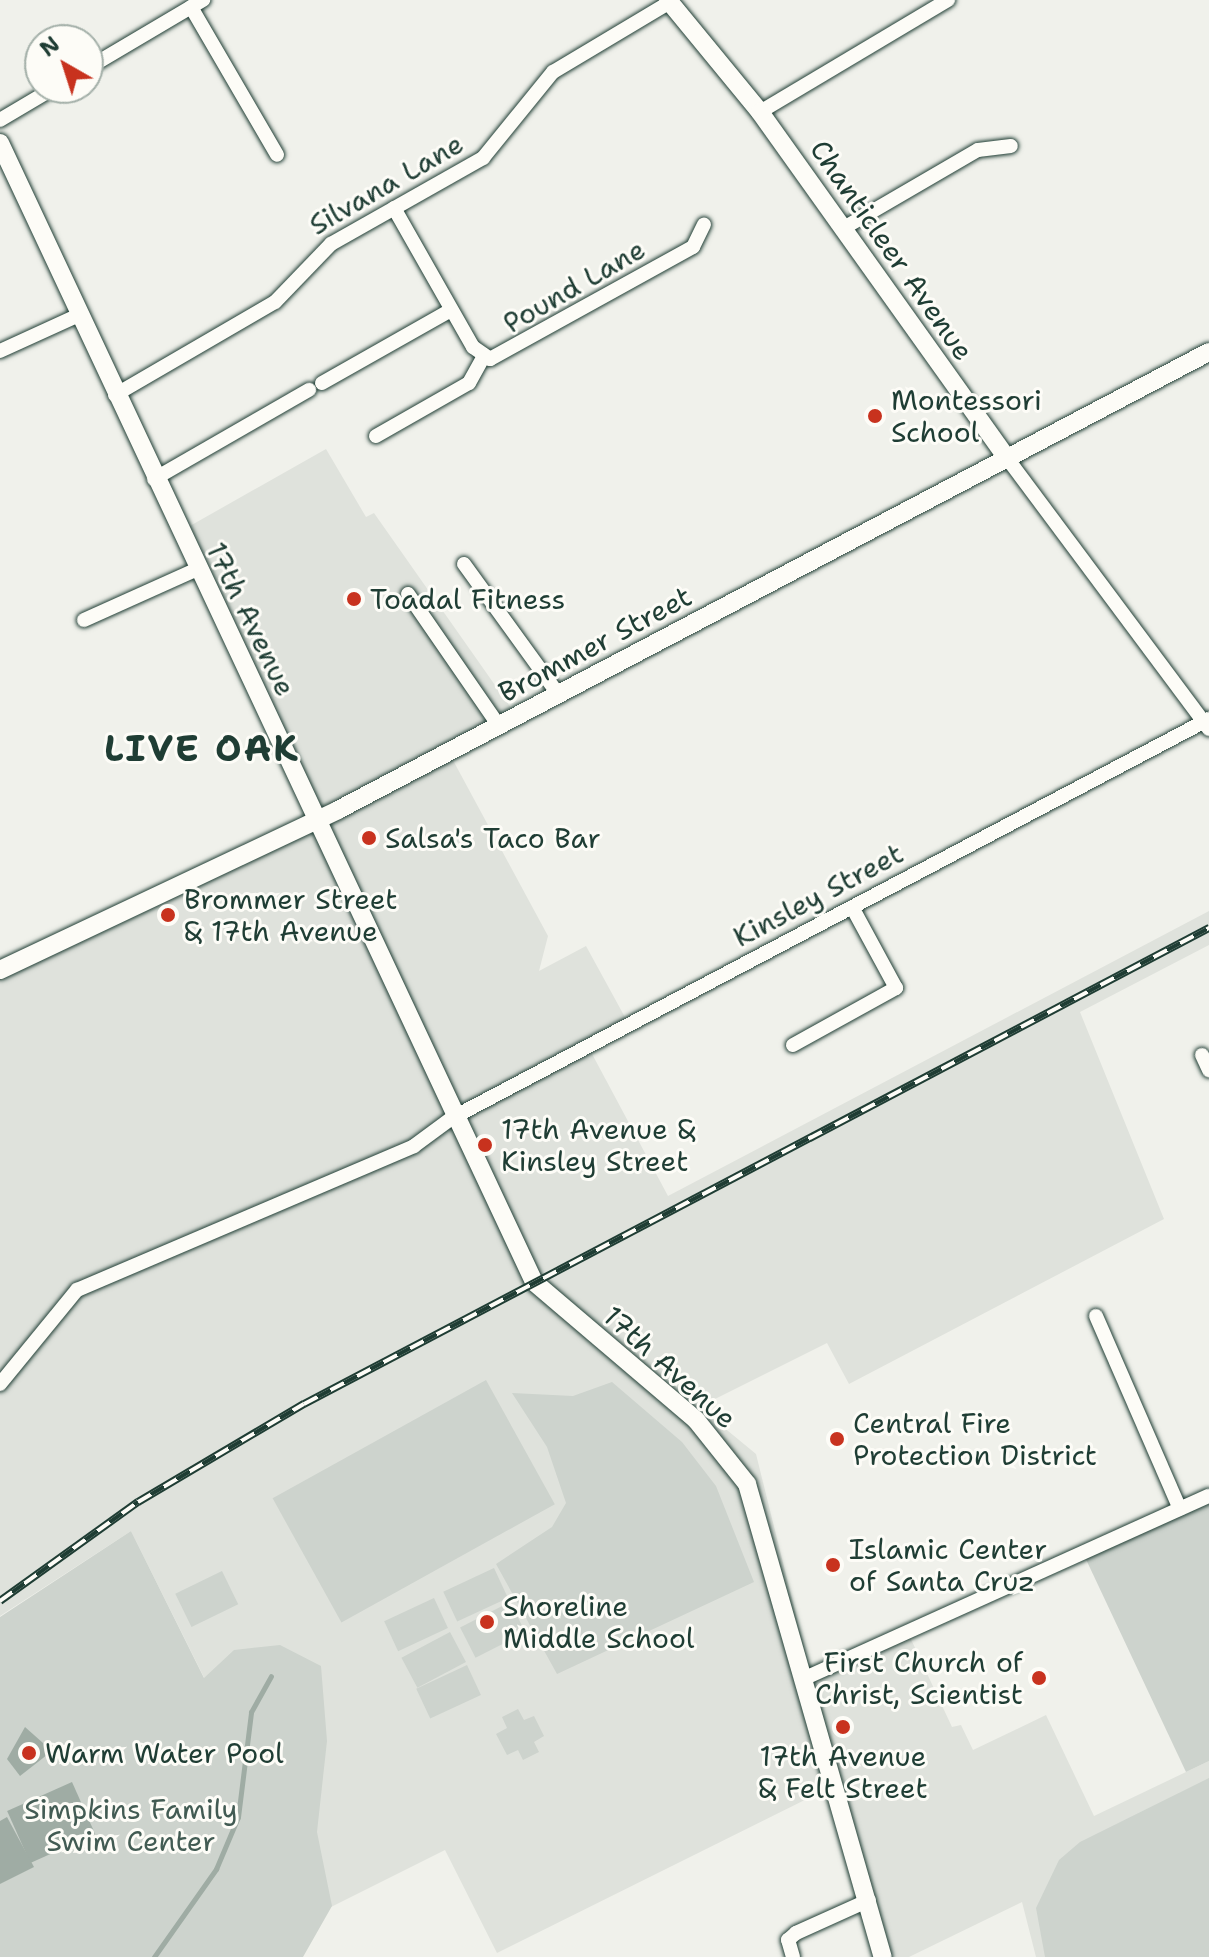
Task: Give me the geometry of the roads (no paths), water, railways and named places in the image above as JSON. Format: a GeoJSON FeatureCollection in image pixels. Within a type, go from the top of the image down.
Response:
{"type":"FeatureCollection","features":[{"type":"Feature","properties":{"kind":"main road","name":"Chanticleer Avenue"},"geometry":{"type":"LineString","coordinates":[[669,1],[760,112],[1007,458]]}},
{"type":"Feature","properties":{"kind":"main road","name":"17th Avenue"},"geometry":{"type":"LineString","coordinates":[[0,143],[195,570],[318,820],[452,1118],[534,1282],[696,1420],[747,1484],[883,1957]]}},
{"type":"Feature","properties":{"kind":"main road","name":"Brommer Street"},"geometry":{"type":"LineString","coordinates":[[0,970],[318,820],[1209,352]]}},
{"type":"Feature","properties":{"kind":"street"},"geometry":{"type":"LineString","coordinates":[[760,112],[948,0]]}},
{"type":"Feature","properties":{"kind":"street","name":"Silvana Lane"},"geometry":{"type":"LineString","coordinates":[[115,395],[266,307],[314,256],[493,150],[553,72],[669,1]]}},
{"type":"Feature","properties":{"kind":"street"},"geometry":{"type":"LineString","coordinates":[[104,59],[197,4],[277,155]]}},
{"type":"Feature","properties":{"kind":"street"},"geometry":{"type":"LineString","coordinates":[[0,120],[27,104]]}},
{"type":"Feature","properties":{"kind":"street"},"geometry":{"type":"LineString","coordinates":[[842,229],[978,150],[1011,146]]}},
{"type":"Feature","properties":{"kind":"street","name":"Pound Lane"},"geometry":{"type":"LineString","coordinates":[[394,208],[451,310],[484,356],[504,357],[693,247],[704,224]]}},
{"type":"Feature","properties":{"kind":"street"},"geometry":{"type":"LineString","coordinates":[[154,479],[451,310]]}},
{"type":"Feature","properties":{"kind":"street"},"geometry":{"type":"LineString","coordinates":[[0,351],[79,315]]}},
{"type":"Feature","properties":{"kind":"street"},"geometry":{"type":"LineString","coordinates":[[376,436],[469,383],[484,356]]}},
{"type":"Feature","properties":{"kind":"street","name":"Chanticleer Avenue"},"geometry":{"type":"LineString","coordinates":[[1007,458],[1207,723]]}},
{"type":"Feature","properties":{"kind":"street"},"geometry":{"type":"LineString","coordinates":[[464,564],[558,694]]}},
{"type":"Feature","properties":{"kind":"street"},"geometry":{"type":"LineString","coordinates":[[84,620],[195,570]]}},
{"type":"Feature","properties":{"kind":"street"},"geometry":{"type":"LineString","coordinates":[[408,594],[499,726]]}},
{"type":"Feature","properties":{"kind":"street","name":"Kinsley Street"},"geometry":{"type":"LineString","coordinates":[[452,1118],[1207,723]]}},
{"type":"Feature","properties":{"kind":"street"},"geometry":{"type":"LineString","coordinates":[[793,1045],[896,988],[852,907]]}},
{"type":"Feature","properties":{"kind":"street"},"geometry":{"type":"LineString","coordinates":[[1202,1055],[1209,1070]]}},
{"type":"Feature","properties":{"kind":"street"},"geometry":{"type":"LineString","coordinates":[[0,1384],[77,1290],[414,1146],[452,1118]]}},
{"type":"Feature","properties":{"kind":"street"},"geometry":{"type":"LineString","coordinates":[[1096,1316],[1180,1509]]}},
{"type":"Feature","properties":{"kind":"street"},"geometry":{"type":"LineString","coordinates":[[803,1679],[1209,1496]]}},
{"type":"Feature","properties":{"kind":"street"},"geometry":{"type":"LineString","coordinates":[[793,1957],[788,1940],[796,1933],[869,1900]]}},
{"type":"Feature","properties":{"kind":"waterway"},"geometry":{"type":"LineString","coordinates":[[154,1957],[216,1869],[238,1817],[251,1712],[271,1676]]}},
{"type":"Feature","properties":{"kind":"railway"},"geometry":{"type":"LineString","coordinates":[[0,1601],[138,1502],[304,1404],[1209,928]]}},
{"type":"Feature","properties":{"kind":"place","name":"Montessori School"},"geometry":{"type":"Point","coordinates":[875,416]}},
{"type":"Feature","properties":{"kind":"place","name":"Toadal Fitness"},"geometry":{"type":"Point","coordinates":[354,599]}},
{"type":"Feature","properties":{"kind":"place","name":"Salsa's Taco Bar"},"geometry":{"type":"Point","coordinates":[369,838]}},
{"type":"Feature","properties":{"kind":"place","name":"Brommer Street & 17th Avenue"},"geometry":{"type":"Point","coordinates":[168,915]}},
{"type":"Feature","properties":{"kind":"place","name":"17th Avenue & Kinsley Street"},"geometry":{"type":"Point","coordinates":[485,1145]}},
{"type":"Feature","properties":{"kind":"place","name":"Central Fire Protection District"},"geometry":{"type":"Point","coordinates":[837,1439]}},
{"type":"Feature","properties":{"kind":"place","name":"Islamic Center of Santa Cruz"},"geometry":{"type":"Point","coordinates":[833,1565]}},
{"type":"Feature","properties":{"kind":"place","name":"Shoreline Middle School"},"geometry":{"type":"Point","coordinates":[487,1622]}},
{"type":"Feature","properties":{"kind":"place","name":"First Church of Christ, Scientist"},"geometry":{"type":"Point","coordinates":[1039,1678]}},
{"type":"Feature","properties":{"kind":"place","name":"17th Avenue & Felt Street"},"geometry":{"type":"Point","coordinates":[843,1727]}},
{"type":"Feature","properties":{"kind":"place","name":"Warm Water Pool"},"geometry":{"type":"Point","coordinates":[29,1753]}},
{"type":"Feature","properties":{"kind":"district","name":"LIVE OAK"},"geometry":{"type":"Point","coordinates":[202,749]}},
{"type":"Feature","properties":{"kind":"park label","name":"Simpkins Family Swim Center"},"geometry":{"type":"Point","coordinates":[131,1825]}}]}
